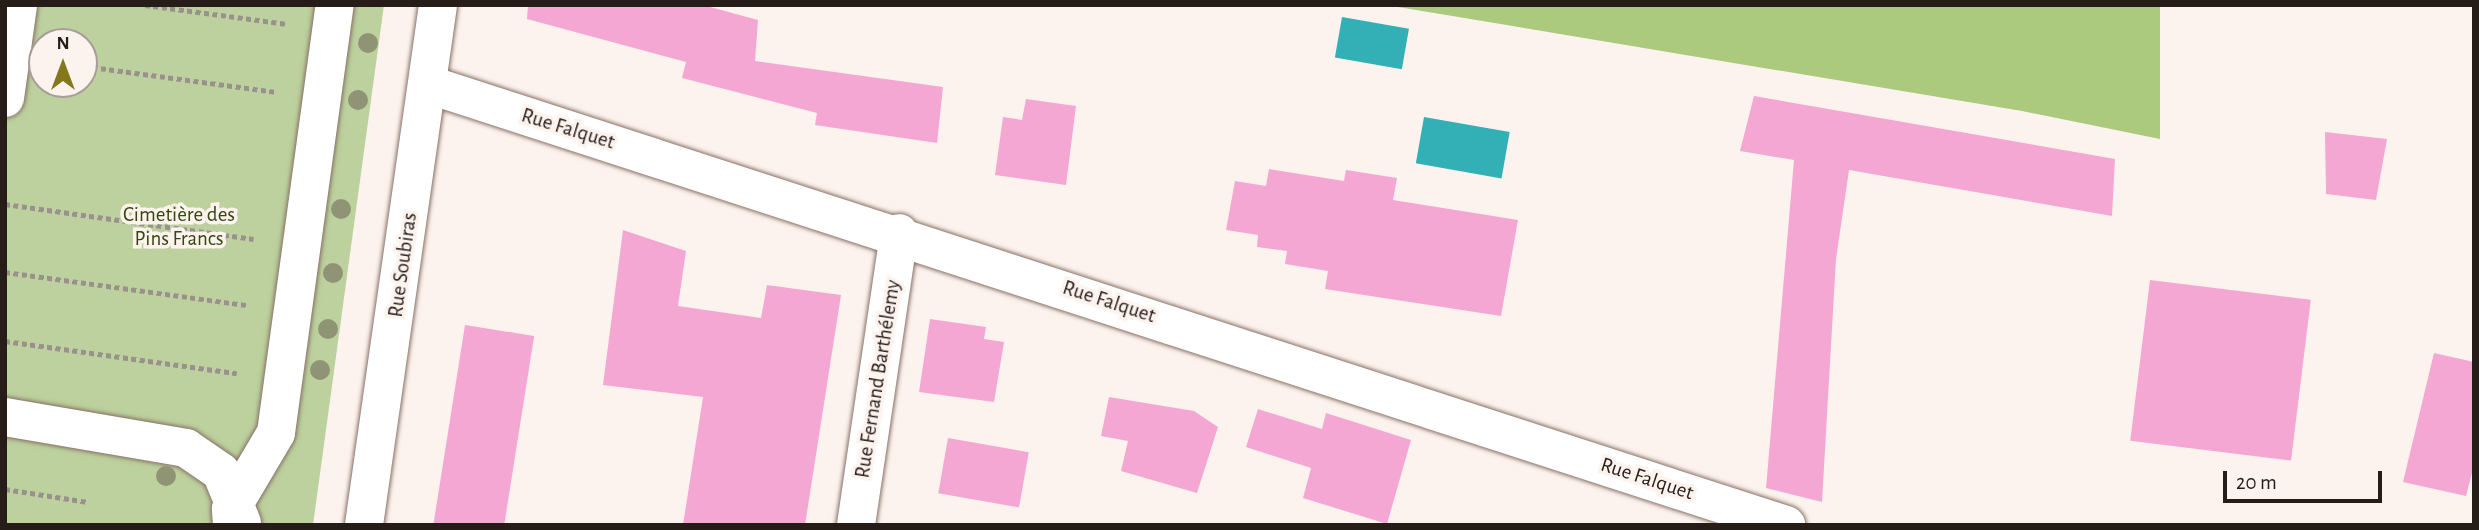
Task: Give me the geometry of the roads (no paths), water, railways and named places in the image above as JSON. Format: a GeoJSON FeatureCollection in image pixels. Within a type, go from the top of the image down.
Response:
{"type":"FeatureCollection","features":[{"type":"Feature","properties":{"kind":"street"},"geometry":{"type":"LineString","coordinates":[[5,98],[18,5]]}},
{"type":"Feature","properties":{"kind":"street","name":"Rue Soubiras"},"geometry":{"type":"LineString","coordinates":[[364,525],[430,86],[438,5]]}},
{"type":"Feature","properties":{"kind":"street"},"geometry":{"type":"LineString","coordinates":[[235,519],[276,433],[334,18]]}},
{"type":"Feature","properties":{"kind":"street","name":"Rue Falquet"},"geometry":{"type":"LineString","coordinates":[[430,86],[900,233],[1786,525]]}},
{"type":"Feature","properties":{"kind":"street","name":"Rue Fernand Barthélemy"},"geometry":{"type":"LineString","coordinates":[[856,525],[900,233]]}},
{"type":"Feature","properties":{"kind":"street"},"geometry":{"type":"LineString","coordinates":[[5,416],[186,448],[221,472],[235,519]]}},
{"type":"Feature","properties":{"kind":"water"},"geometry":{"type":"Polygon","coordinates":[[[1342,17],[1409,29],[1402,69],[1335,57],[1342,17]]]}},
{"type":"Feature","properties":{"kind":"water"},"geometry":{"type":"Polygon","coordinates":[[[1424,117],[1510,132],[1502,178],[1416,163],[1424,117]]]}},
{"type":"Feature","properties":{"kind":"park label","name":"Cimetière des Pins Francs"},"geometry":{"type":"Point","coordinates":[179,227]}}]}
